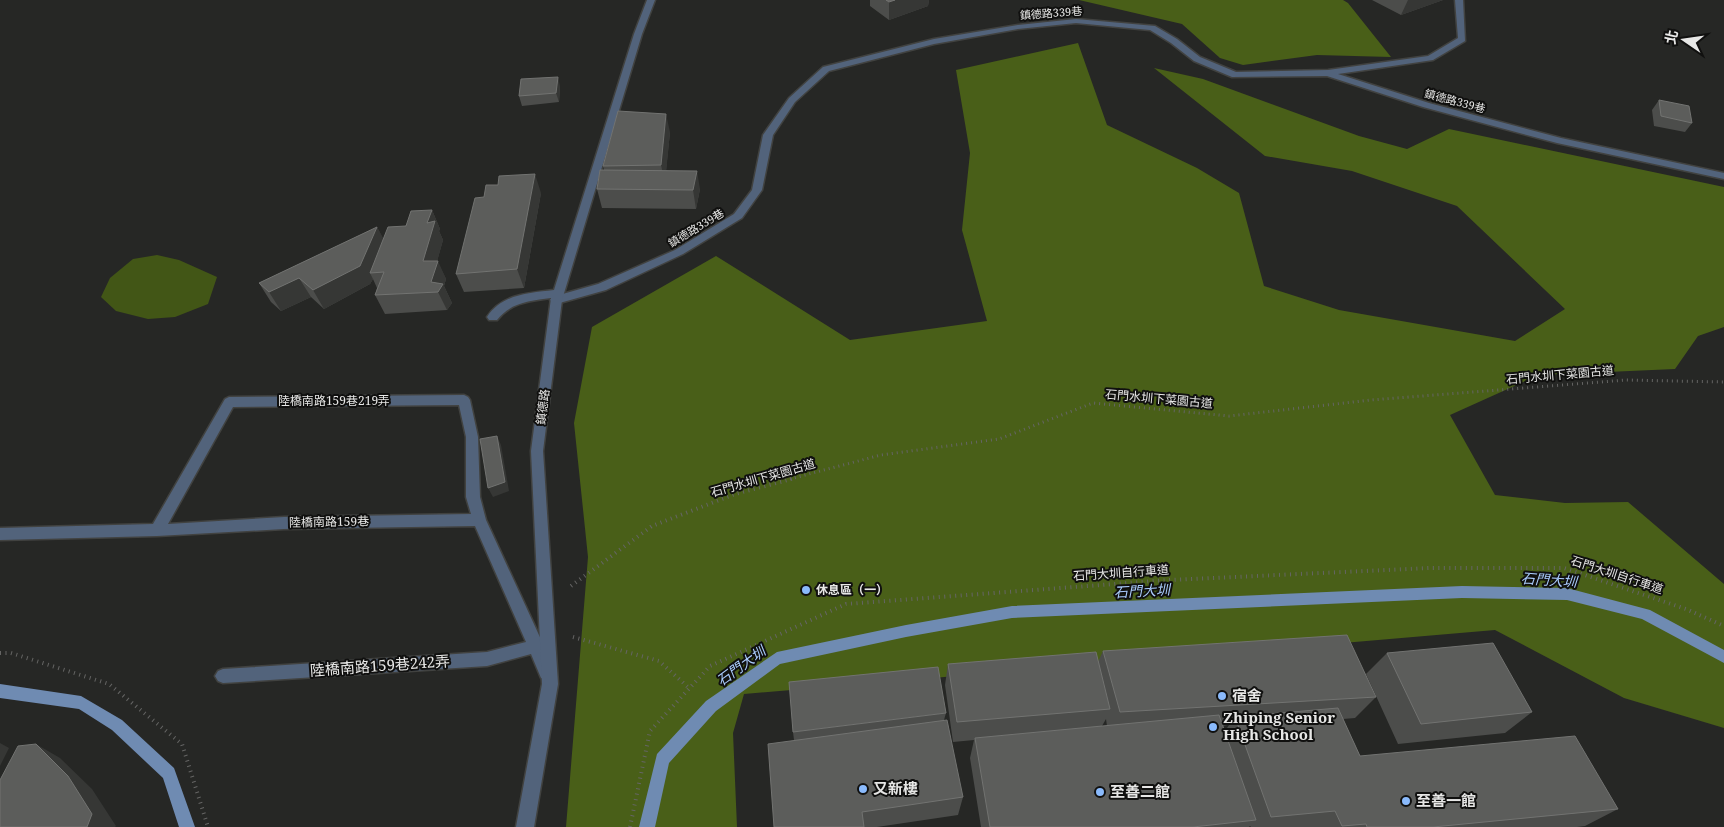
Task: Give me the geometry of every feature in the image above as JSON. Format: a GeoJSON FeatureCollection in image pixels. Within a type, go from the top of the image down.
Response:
{"type":"FeatureCollection","features":[{"type":"Feature","properties":{"kind":"street","name":"鎮德路"},"geometry":{"type":"LineString","coordinates":[[525,827],[550,684],[537,452],[557,297],[638,34],[651,0]]}},
{"type":"Feature","properties":{"kind":"street"},"geometry":{"type":"LineString","coordinates":[[1328,73],[1430,58],[1462,39],[1460,0]]}},
{"type":"Feature","properties":{"kind":"street","name":"鎮德路339巷"},"geometry":{"type":"LineString","coordinates":[[493,317],[503,305],[512,300],[557,297],[602,287],[680,252],[738,216],[757,190],[768,135],[792,100],[826,69],[934,42],[1018,27],[1076,21],[1152,28],[1174,41],[1197,59],[1236,75],[1328,73],[1426,105],[1550,139],[1724,176]]}},
{"type":"Feature","properties":{"kind":"street","name":"陸橋南路159巷219弄"},"geometry":{"type":"LineString","coordinates":[[157,530],[229,402],[464,400],[472,437],[473,497],[479,520]]}},
{"type":"Feature","properties":{"kind":"street"},"geometry":{"type":"LineString","coordinates":[[479,520],[536,646],[550,684]]}},
{"type":"Feature","properties":{"kind":"street","name":"陸橋南路159巷"},"geometry":{"type":"LineString","coordinates":[[0,534],[157,530],[284,523],[479,520]]}},
{"type":"Feature","properties":{"kind":"street","name":"陸橋南路159巷242弄"},"geometry":{"type":"LineString","coordinates":[[223,676],[487,658],[536,646]]}},
{"type":"Feature","properties":{"kind":"path","name":"石門水圳下菜園古道"},"geometry":{"type":"LineString","coordinates":[[546,607],[652,526],[735,494],[881,455],[999,439],[1093,403],[1229,416],[1371,400],[1626,380],[1724,382]]}},
{"type":"Feature","properties":{"kind":"path","name":"石門大圳自行車道"},"geometry":{"type":"LineString","coordinates":[[630,827],[650,731],[710,666],[846,604],[1168,580],[1430,568],[1564,568],[1686,608],[1724,626]]}},
{"type":"Feature","properties":{"kind":"path"},"geometry":{"type":"LineString","coordinates":[[547,630],[659,661],[689,688]]}},
{"type":"Feature","properties":{"kind":"path"},"geometry":{"type":"LineString","coordinates":[[0,653],[11,654],[109,684],[175,738],[182,744],[208,827]]}},
{"type":"Feature","properties":{"kind":"green space"},"geometry":{"type":"Polygon","coordinates":[[[1079,0],[1343,0],[1348,3],[1391,57],[1317,55],[1243,65],[1220,58],[1182,24],[1079,0]]]}},
{"type":"Feature","properties":{"kind":"green space"},"geometry":{"type":"Polygon","coordinates":[[[1078,43],[1107,125],[1197,168],[1239,193],[1264,286],[1339,310],[1515,341],[1565,309],[1457,206],[1352,171],[1265,156],[1154,68],[1203,79],[1359,136],[1407,149],[1449,129],[1724,187],[1724,327],[1698,336],[1675,369],[1539,375],[1450,415],[1495,495],[1565,503],[1628,502],[1724,584],[1724,728],[1624,698],[1495,630],[744,694],[733,733],[737,827],[566,827],[588,557],[574,423],[592,327],[716,256],[850,340],[987,321],[962,230],[970,153],[956,70],[1078,43]]]}},
{"type":"Feature","properties":{"kind":"green space"},"geometry":{"type":"Polygon","coordinates":[[[157,255],[179,260],[217,277],[208,304],[175,317],[148,319],[116,311],[101,297],[110,278],[133,259],[157,255]]]}},
{"type":"Feature","properties":{"kind":"building"},"geometry":{"type":"Polygon","coordinates":[[[558,77],[556,93],[519,96],[521,79],[558,77]]]}},
{"type":"Feature","properties":{"kind":"building"},"geometry":{"type":"Polygon","coordinates":[[[1659,100],[1689,106],[1692,123],[1661,116],[1659,100]]]}},
{"type":"Feature","properties":{"kind":"building"},"geometry":{"type":"Polygon","coordinates":[[[618,111],[666,114],[661,165],[603,166],[618,111]]]}},
{"type":"Feature","properties":{"kind":"building"},"geometry":{"type":"Polygon","coordinates":[[[600,170],[697,171],[693,190],[597,189],[600,170]]]}},
{"type":"Feature","properties":{"kind":"building"},"geometry":{"type":"Polygon","coordinates":[[[535,174],[517,269],[456,274],[475,198],[484,197],[486,185],[498,185],[499,176],[535,174]]]}},
{"type":"Feature","properties":{"kind":"building"},"geometry":{"type":"Polygon","coordinates":[[[432,210],[427,223],[435,221],[423,261],[438,261],[431,282],[443,284],[438,292],[375,295],[384,272],[370,273],[388,227],[406,226],[411,211],[432,210]]]}},
{"type":"Feature","properties":{"kind":"building"},"geometry":{"type":"Polygon","coordinates":[[[377,227],[360,266],[313,290],[299,278],[269,292],[259,283],[377,227]]]}},
{"type":"Feature","properties":{"kind":"building"},"geometry":{"type":"Polygon","coordinates":[[[497,436],[505,482],[488,488],[480,439],[497,436]]]}},
{"type":"Feature","properties":{"kind":"building"},"geometry":{"type":"Polygon","coordinates":[[[1347,635],[1376,697],[1120,712],[1103,651],[1347,635]]]}},
{"type":"Feature","properties":{"kind":"building"},"geometry":{"type":"Polygon","coordinates":[[[1493,643],[1532,712],[1421,724],[1387,653],[1493,643]]]}},
{"type":"Feature","properties":{"kind":"building"},"geometry":{"type":"Polygon","coordinates":[[[1096,652],[1110,709],[957,722],[948,664],[1096,652]]]}},
{"type":"Feature","properties":{"kind":"building"},"geometry":{"type":"Polygon","coordinates":[[[938,667],[946,713],[793,732],[789,682],[938,667]]]}},
{"type":"Feature","properties":{"kind":"building","name":"至善一館"},"geometry":{"type":"Polygon","coordinates":[[[1338,708],[1360,756],[1575,736],[1618,809],[1433,827],[1367,827],[1366,824],[1342,826],[1335,811],[1271,817],[1235,717],[1338,708]]]}},
{"type":"Feature","properties":{"kind":"building","name":"至善二館"},"geometry":{"type":"Polygon","coordinates":[[[1219,715],[1256,820],[1193,827],[990,827],[975,738],[1219,715]]]}},
{"type":"Feature","properties":{"kind":"building","name":"又新樓"},"geometry":{"type":"Polygon","coordinates":[[[947,720],[963,797],[862,812],[864,827],[774,827],[768,744],[947,720]]]}},
{"type":"Feature","properties":{"kind":"building"},"geometry":{"type":"Polygon","coordinates":[[[36,744],[68,776],[92,814],[87,827],[0,827],[0,780],[18,746],[36,744]]]}},
{"type":"Feature","properties":{"kind":"waterway","name":"石門大圳"},"geometry":{"type":"LineString","coordinates":[[647,827],[662,759],[711,706],[777,658],[906,631],[1012,612],[1462,592],[1567,594],[1645,614],[1724,657]]}},
{"type":"Feature","properties":{"kind":"waterway"},"geometry":{"type":"LineString","coordinates":[[0,691],[81,703],[117,725],[169,773],[187,827]]}},
{"type":"Feature","properties":{"kind":"place","name":"休息區（一）"},"geometry":{"type":"Point","coordinates":[806,590]}},
{"type":"Feature","properties":{"kind":"place","name":"宿舍"},"geometry":{"type":"Point","coordinates":[1222,696]}},
{"type":"Feature","properties":{"kind":"place","name":"Zhiping Senior High School"},"geometry":{"type":"Point","coordinates":[1213,727]}},
{"type":"Feature","properties":{"kind":"place","name":"又新樓"},"geometry":{"type":"Point","coordinates":[863,789]}},
{"type":"Feature","properties":{"kind":"place","name":"至善二館"},"geometry":{"type":"Point","coordinates":[1100,792]}},
{"type":"Feature","properties":{"kind":"place","name":"至善一館"},"geometry":{"type":"Point","coordinates":[1406,801]}}]}
